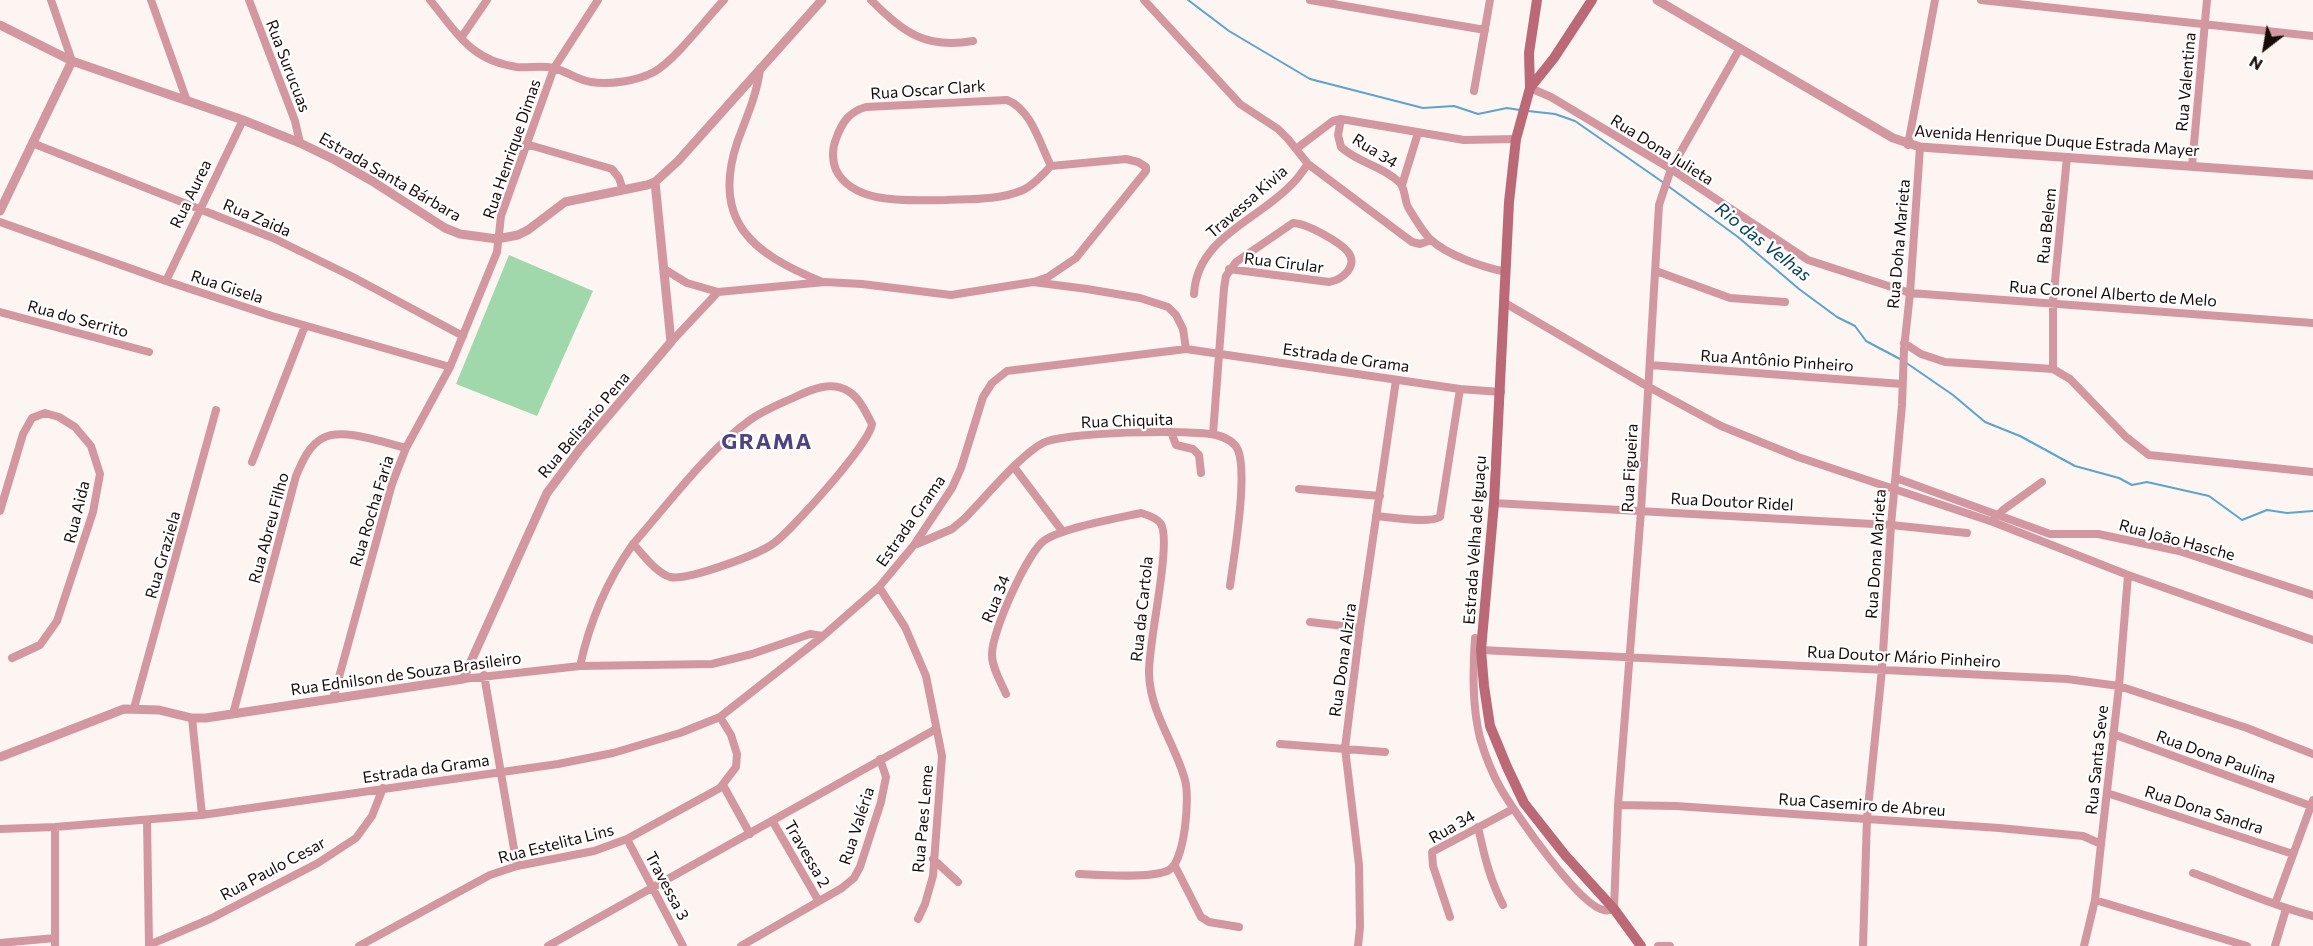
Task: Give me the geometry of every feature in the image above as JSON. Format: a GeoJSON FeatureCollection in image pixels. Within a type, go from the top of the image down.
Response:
{"type":"FeatureCollection","features":[{"type":"Feature","properties":{"kind":"main road","name":"Estrada Velha de Iguaçu"},"geometry":{"type":"LineString","coordinates":[[1537,0],[1529,53],[1528,94],[1516,139],[1509,202],[1501,392],[1482,650],[1484,686],[1490,726],[1506,767],[1524,802],[1565,855],[1614,909],[1641,946]]}},
{"type":"Feature","properties":{"kind":"main road","name":"Estrada Velha de Iguaçu"},"geometry":{"type":"LineString","coordinates":[[1528,94],[1592,0]]}},
{"type":"Feature","properties":{"kind":"main road"},"geometry":{"type":"LineString","coordinates":[[1529,53],[1539,62],[1554,58]]}},
{"type":"Feature","properties":{"kind":"street"},"geometry":{"type":"LineString","coordinates":[[0,211],[72,60],[51,0]]}},
{"type":"Feature","properties":{"kind":"street"},"geometry":{"type":"LineString","coordinates":[[151,0],[187,101]]}},
{"type":"Feature","properties":{"kind":"street","name":"Rua Surucuas"},"geometry":{"type":"LineString","coordinates":[[249,0],[295,121],[300,143]]}},
{"type":"Feature","properties":{"kind":"street"},"geometry":{"type":"LineString","coordinates":[[430,0],[461,38],[477,54],[489,61],[519,67],[554,68],[580,80],[602,83],[630,80],[653,72],[669,60],[724,0]]}},
{"type":"Feature","properties":{"kind":"street"},"geometry":{"type":"LineString","coordinates":[[461,38],[487,0]]}},
{"type":"Feature","properties":{"kind":"street","name":"Rua Henrique Dimas"},"geometry":{"type":"LineString","coordinates":[[497,239],[501,216],[554,68],[598,0]]}},
{"type":"Feature","properties":{"kind":"street","name":"Estrada Santa Bárbara"},"geometry":{"type":"LineString","coordinates":[[0,25],[72,60],[243,120],[300,143],[363,176],[446,228],[460,234],[497,239],[528,230],[565,202],[655,182],[678,161],[822,0]]}},
{"type":"Feature","properties":{"kind":"street"},"geometry":{"type":"LineString","coordinates":[[871,0],[896,24],[910,33],[932,41],[951,44],[973,40]]}},
{"type":"Feature","properties":{"kind":"street"},"geometry":{"type":"LineString","coordinates":[[1144,0],[1240,104],[1278,129],[1308,164],[1412,242],[1420,244],[1431,240],[1461,258],[1486,268],[1506,272]]}},
{"type":"Feature","properties":{"kind":"street"},"geometry":{"type":"LineString","coordinates":[[1310,0],[1485,30]]}},
{"type":"Feature","properties":{"kind":"street"},"geometry":{"type":"LineString","coordinates":[[1474,91],[1490,0]]}},
{"type":"Feature","properties":{"kind":"street","name":"Avenida Henrique Duque Estrada Mayer"},"geometry":{"type":"LineString","coordinates":[[1657,0],[1908,145],[2313,175]]}},
{"type":"Feature","properties":{"kind":"street"},"geometry":{"type":"LineString","coordinates":[[1908,145],[1935,0]]}},
{"type":"Feature","properties":{"kind":"street"},"geometry":{"type":"LineString","coordinates":[[1981,0],[2313,36]]}},
{"type":"Feature","properties":{"kind":"street","name":"Rua Valentina"},"geometry":{"type":"LineString","coordinates":[[2192,166],[2207,0]]}},
{"type":"Feature","properties":{"kind":"street","name":"Rua Figueira"},"geometry":{"type":"LineString","coordinates":[[1614,909],[1618,805],[1641,511],[1659,205],[1670,171],[1740,48]]}},
{"type":"Feature","properties":{"kind":"street"},"geometry":{"type":"LineString","coordinates":[[760,69],[758,88],[730,171],[729,192],[737,220],[749,239],[763,252],[783,265],[825,282]]}},
{"type":"Feature","properties":{"kind":"street","name":"Rua Dona Julieta"},"geometry":{"type":"LineString","coordinates":[[1528,94],[1551,97],[1808,260],[1910,293]]}},
{"type":"Feature","properties":{"kind":"street","name":"Rua Oscar Clark"},"geometry":{"type":"LineString","coordinates":[[1007,100],[1019,106],[1028,119],[1051,166],[1023,189],[1004,196],[951,200],[890,199],[860,191],[841,178],[833,163],[834,144],[840,127],[848,116],[855,110],[866,107],[1007,100]]}},
{"type":"Feature","properties":{"kind":"street"},"geometry":{"type":"LineString","coordinates":[[1341,119],[1464,140],[1516,139]]}},
{"type":"Feature","properties":{"kind":"street","name":"Rua 34"},"geometry":{"type":"LineString","coordinates":[[1296,149],[1333,121],[1341,119],[1338,135],[1341,147],[1388,173],[1402,185]]}},
{"type":"Feature","properties":{"kind":"street","name":"Rua Aurea"},"geometry":{"type":"LineString","coordinates":[[166,281],[243,120]]}},
{"type":"Feature","properties":{"kind":"street","name":"Rua 34"},"geometry":{"type":"LineString","coordinates":[[1418,133],[1402,185],[1406,203],[1431,240]]}},
{"type":"Feature","properties":{"kind":"street","name":"Rua Zaida"},"geometry":{"type":"LineString","coordinates":[[32,144],[273,238],[351,276],[463,336]]}},
{"type":"Feature","properties":{"kind":"street"},"geometry":{"type":"LineString","coordinates":[[526,144],[612,169],[619,178],[623,190]]}},
{"type":"Feature","properties":{"kind":"street","name":"Rua Doha Marieta"},"geometry":{"type":"LineString","coordinates":[[1904,346],[1920,147]]}},
{"type":"Feature","properties":{"kind":"street","name":"Rua Belem"},"geometry":{"type":"LineString","coordinates":[[2053,369],[2054,302],[2067,157]]}},
{"type":"Feature","properties":{"kind":"street"},"geometry":{"type":"LineString","coordinates":[[664,269],[687,283],[718,292],[825,282],[862,284],[951,295],[1033,282],[1048,277],[1076,258],[1146,171],[1146,167],[1138,162],[1126,159],[1051,166]]}},
{"type":"Feature","properties":{"kind":"street","name":"Travessa Kivia"},"geometry":{"type":"LineString","coordinates":[[1194,294],[1195,277],[1208,255],[1223,238],[1290,187],[1308,164]]}},
{"type":"Feature","properties":{"kind":"street"},"geometry":{"type":"LineString","coordinates":[[655,182],[671,342]]}},
{"type":"Feature","properties":{"kind":"street","name":"Rua Gisela"},"geometry":{"type":"LineString","coordinates":[[0,222],[166,281],[305,326],[450,367]]}},
{"type":"Feature","properties":{"kind":"street","name":"Rua Cirular"},"geometry":{"type":"LineString","coordinates":[[1213,434],[1224,288],[1229,269],[1293,223],[1306,225],[1345,249],[1351,264],[1349,271],[1343,277],[1329,282],[1229,269]]}},
{"type":"Feature","properties":{"kind":"street","name":"Rua Rocha Faria"},"geometry":{"type":"LineString","coordinates":[[333,699],[392,484],[406,448],[450,367],[496,252],[497,239]]}},
{"type":"Feature","properties":{"kind":"street"},"geometry":{"type":"LineString","coordinates":[[1656,271],[1730,298],[1785,302]]}},
{"type":"Feature","properties":{"kind":"street"},"geometry":{"type":"LineString","coordinates":[[1033,282],[1087,289],[1168,307],[1184,329],[1186,349]]}},
{"type":"Feature","properties":{"kind":"street"},"geometry":{"type":"LineString","coordinates":[[671,342],[718,292]]}},
{"type":"Feature","properties":{"kind":"street","name":"Rua Coronel Alberto de Melo"},"geometry":{"type":"LineString","coordinates":[[1910,293],[2313,323]]}},
{"type":"Feature","properties":{"kind":"street"},"geometry":{"type":"LineString","coordinates":[[1505,303],[1647,387],[1721,426],[1798,458],[1894,490],[1995,518],[2128,575],[2313,640]]}},
{"type":"Feature","properties":{"kind":"street","name":"Rua do Serrito"},"geometry":{"type":"LineString","coordinates":[[0,312],[149,352]]}},
{"type":"Feature","properties":{"kind":"street"},"geometry":{"type":"LineString","coordinates":[[252,462],[305,326]]}},
{"type":"Feature","properties":{"kind":"street","name":"Rua Belisario Pena"},"geometry":{"type":"LineString","coordinates":[[463,679],[547,493],[580,449],[671,342]]}},
{"type":"Feature","properties":{"kind":"street"},"geometry":{"type":"LineString","coordinates":[[1904,346],[1945,362],[2053,369],[2070,379],[2126,437],[2149,454],[2313,472]]}},
{"type":"Feature","properties":{"kind":"street","name":"Rua Dona Marieta"},"geometry":{"type":"LineString","coordinates":[[1863,946],[1867,818],[1882,669],[1904,346]]}},
{"type":"Feature","properties":{"kind":"street","name":"Estrada de Grama"},"geometry":{"type":"LineString","coordinates":[[1186,349],[1396,380],[1501,392]]}},
{"type":"Feature","properties":{"kind":"street","name":"Estrada Grama"},"geometry":{"type":"LineString","coordinates":[[823,636],[879,588],[914,545],[952,488],[962,468],[983,397],[992,383],[1000,376],[1007,371],[1021,368],[1186,349]]}},
{"type":"Feature","properties":{"kind":"street","name":"Rua Antônio Pinheiro"},"geometry":{"type":"LineString","coordinates":[[1650,365],[1902,380]]}},
{"type":"Feature","properties":{"kind":"street","name":"Rua Dona Alzira"},"geometry":{"type":"LineString","coordinates":[[1358,946],[1359,865],[1346,748],[1360,628],[1396,380]]}},
{"type":"Feature","properties":{"kind":"street"},"geometry":{"type":"LineString","coordinates":[[580,666],[599,601],[611,576],[633,544],[733,434],[753,418],[807,391],[822,387],[842,388],[850,392],[862,406],[872,424],[867,439],[820,495],[775,543],[759,552],[709,570],[670,577],[633,544]]}},
{"type":"Feature","properties":{"kind":"street"},"geometry":{"type":"LineString","coordinates":[[1376,516],[1428,519],[1440,517],[1460,388]]}},
{"type":"Feature","properties":{"kind":"street","name":"Rua Graziela"},"geometry":{"type":"LineString","coordinates":[[134,708],[216,410]]}},
{"type":"Feature","properties":{"kind":"street","name":"Rua Aida"},"geometry":{"type":"LineString","coordinates":[[0,511],[23,434],[32,418],[45,413],[59,417],[75,427],[91,446],[100,474],[93,512],[57,621],[40,645],[12,658]]}},
{"type":"Feature","properties":{"kind":"street"},"geometry":{"type":"LineString","coordinates":[[1171,432],[1176,446],[1193,449],[1199,454],[1200,473]]}},
{"type":"Feature","properties":{"kind":"street","name":"Rua Chiquita"},"geometry":{"type":"LineString","coordinates":[[914,545],[952,529],[1032,450],[1055,438],[1171,432],[1213,434],[1233,443],[1238,450],[1240,466],[1240,495],[1230,586]]}},
{"type":"Feature","properties":{"kind":"street","name":"Rua Abreu Filho"},"geometry":{"type":"LineString","coordinates":[[233,714],[296,476],[311,448],[322,438],[336,434],[354,435],[406,448]]}},
{"type":"Feature","properties":{"kind":"street"},"geometry":{"type":"LineString","coordinates":[[1014,468],[1063,532]]}},
{"type":"Feature","properties":{"kind":"street","name":"Rua João Hasche"},"geometry":{"type":"LineString","coordinates":[[1896,478],[1995,518],[2050,534],[2098,534],[2179,551],[2313,595]]}},
{"type":"Feature","properties":{"kind":"street"},"geometry":{"type":"LineString","coordinates":[[1995,518],[2042,482]]}},
{"type":"Feature","properties":{"kind":"street"},"geometry":{"type":"LineString","coordinates":[[1299,489],[1380,496]]}},
{"type":"Feature","properties":{"kind":"street","name":"Rua Doutor Ridel"},"geometry":{"type":"LineString","coordinates":[[1494,503],[1891,525],[1967,533]]}},
{"type":"Feature","properties":{"kind":"street","name":"Rua 34"},"geometry":{"type":"LineString","coordinates":[[1006,694],[996,671],[992,653],[1000,623],[1033,553],[1046,539],[1063,532],[1142,513]]}},
{"type":"Feature","properties":{"kind":"street","name":"Rua da Cartola"},"geometry":{"type":"LineString","coordinates":[[1142,513],[1162,526],[1159,590],[1149,673],[1152,696],[1159,720],[1186,782],[1183,839],[1180,857],[1175,866]]}},
{"type":"Feature","properties":{"kind":"street","name":"Rua Santa Seve"},"geometry":{"type":"LineString","coordinates":[[2084,946],[2095,900],[2102,844],[2128,575]]}},
{"type":"Feature","properties":{"kind":"street","name":"Rua Paes Leme"},"geometry":{"type":"LineString","coordinates":[[879,588],[905,627],[926,676],[942,756],[930,887],[918,919]]}},
{"type":"Feature","properties":{"kind":"street"},"geometry":{"type":"LineString","coordinates":[[1310,622],[1360,628]]}},
{"type":"Feature","properties":{"kind":"street","name":"Rua Ednilson de Souza Brasileiro"},"geometry":{"type":"LineString","coordinates":[[0,757],[110,713],[134,708],[159,710],[192,718],[233,714],[484,675],[580,666],[712,663],[752,654],[810,634],[823,636]]}},
{"type":"Feature","properties":{"kind":"street","name":"Estrada da Grama"},"geometry":{"type":"LineString","coordinates":[[0,829],[55,827],[202,815],[558,764],[614,753],[680,733],[720,717],[823,636]]}},
{"type":"Feature","properties":{"kind":"street"},"geometry":{"type":"LineString","coordinates":[[1475,638],[1472,690],[1481,739],[1500,786],[1538,844],[1592,904],[1604,910],[1614,909]]}},
{"type":"Feature","properties":{"kind":"street","name":"Rua Doutor Mário Pinheiro"},"geometry":{"type":"LineString","coordinates":[[1482,650],[2036,676],[2119,686],[2247,728],[2313,754]]}},
{"type":"Feature","properties":{"kind":"street"},"geometry":{"type":"LineString","coordinates":[[484,675],[517,866]]}},
{"type":"Feature","properties":{"kind":"street"},"geometry":{"type":"LineString","coordinates":[[720,717],[731,735],[737,754],[736,767],[723,785],[750,834]]}},
{"type":"Feature","properties":{"kind":"street"},"geometry":{"type":"LineString","coordinates":[[192,718],[202,815]]}},
{"type":"Feature","properties":{"kind":"street"},"geometry":{"type":"LineString","coordinates":[[548,946],[936,729]]}},
{"type":"Feature","properties":{"kind":"street","name":"Rua Dona Paulina"},"geometry":{"type":"LineString","coordinates":[[2113,734],[2312,803]]}},
{"type":"Feature","properties":{"kind":"street"},"geometry":{"type":"LineString","coordinates":[[1280,744],[1385,752]]}},
{"type":"Feature","properties":{"kind":"street","name":"Rua Valéria"},"geometry":{"type":"LineString","coordinates":[[741,946],[842,888],[854,878],[860,867],[886,777],[880,759]]}},
{"type":"Feature","properties":{"kind":"street","name":"Rua Estelita Lins"},"geometry":{"type":"LineString","coordinates":[[360,946],[481,879],[517,866],[568,857],[627,839],[723,785]]}},
{"type":"Feature","properties":{"kind":"street","name":"Rua Paulo Cesar"},"geometry":{"type":"LineString","coordinates":[[149,945],[210,919],[318,862],[356,838],[372,816],[383,788]]}},
{"type":"Feature","properties":{"kind":"street","name":"Rua Dona Sandra"},"geometry":{"type":"LineString","coordinates":[[2107,793],[2293,854]]}},
{"type":"Feature","properties":{"kind":"street"},"geometry":{"type":"LineString","coordinates":[[2275,904],[2312,803]]}},
{"type":"Feature","properties":{"kind":"street","name":"Rua Casemiro de Abreu"},"geometry":{"type":"LineString","coordinates":[[1618,805],[1677,806],[1867,818],[2083,836],[2102,844]]}},
{"type":"Feature","properties":{"kind":"street","name":"Rua 34"},"geometry":{"type":"LineString","coordinates":[[1450,917],[1431,855],[1434,850],[1447,842],[1513,809]]}},
{"type":"Feature","properties":{"kind":"street"},"geometry":{"type":"LineString","coordinates":[[147,820],[149,945]]}},
{"type":"Feature","properties":{"kind":"street","name":"Travessa 2"},"geometry":{"type":"LineString","coordinates":[[772,822],[819,900]]}},
{"type":"Feature","properties":{"kind":"street"},"geometry":{"type":"LineString","coordinates":[[0,943],[55,942],[55,827]]}},
{"type":"Feature","properties":{"kind":"street"},"geometry":{"type":"LineString","coordinates":[[1478,827],[1493,886],[1503,905]]}},
{"type":"Feature","properties":{"kind":"street","name":"Travessa 3"},"geometry":{"type":"LineString","coordinates":[[627,839],[683,946]]}},
{"type":"Feature","properties":{"kind":"street"},"geometry":{"type":"LineString","coordinates":[[933,859],[958,882]]}},
{"type":"Feature","properties":{"kind":"street"},"geometry":{"type":"LineString","coordinates":[[1079,874],[1163,873],[1175,866],[1201,917],[1209,922],[1239,927]]}},
{"type":"Feature","properties":{"kind":"street"},"geometry":{"type":"LineString","coordinates":[[2193,873],[2286,909],[2313,916]]}},
{"type":"Feature","properties":{"kind":"street"},"geometry":{"type":"LineString","coordinates":[[2095,900],[2247,946]]}},
{"type":"Feature","properties":{"kind":"street"},"geometry":{"type":"LineString","coordinates":[[2275,946],[2286,909]]}},
{"type":"Feature","properties":{"kind":"street"},"geometry":{"type":"LineString","coordinates":[[1658,946],[1670,946]]}},
{"type":"Feature","properties":{"kind":"green space"},"geometry":{"type":"Polygon","coordinates":[[[509,255],[593,291],[537,416],[456,384],[509,255]]]}},
{"type":"Feature","properties":{"kind":"waterway","name":"Rio das Velhas"},"geometry":{"type":"LineString","coordinates":[[1188,0],[1229,31],[1310,79],[1423,108],[1454,106],[1478,114],[1507,108],[1520,110]]}},
{"type":"Feature","properties":{"kind":"waterway","name":"Rio das Velhas"},"geometry":{"type":"LineString","coordinates":[[1528,111],[1555,114],[1575,121],[1664,183]]}},
{"type":"Feature","properties":{"kind":"waterway","name":"Rio das Velhas"},"geometry":{"type":"LineString","coordinates":[[1668,186],[1738,237],[1799,289],[1837,317],[1855,326],[1866,341],[1900,359]]}},
{"type":"Feature","properties":{"kind":"waterway","name":"Rio das Velhas"},"geometry":{"type":"LineString","coordinates":[[1905,362],[1953,395],[1985,422],[2020,436],[2075,466],[2119,478],[2132,485],[2147,482],[2209,496],[2242,520],[2267,510],[2287,513],[2313,511]]}},
{"type":"Feature","properties":{"kind":"district","name":"GRAMA"},"geometry":{"type":"Point","coordinates":[767,442]}}]}
